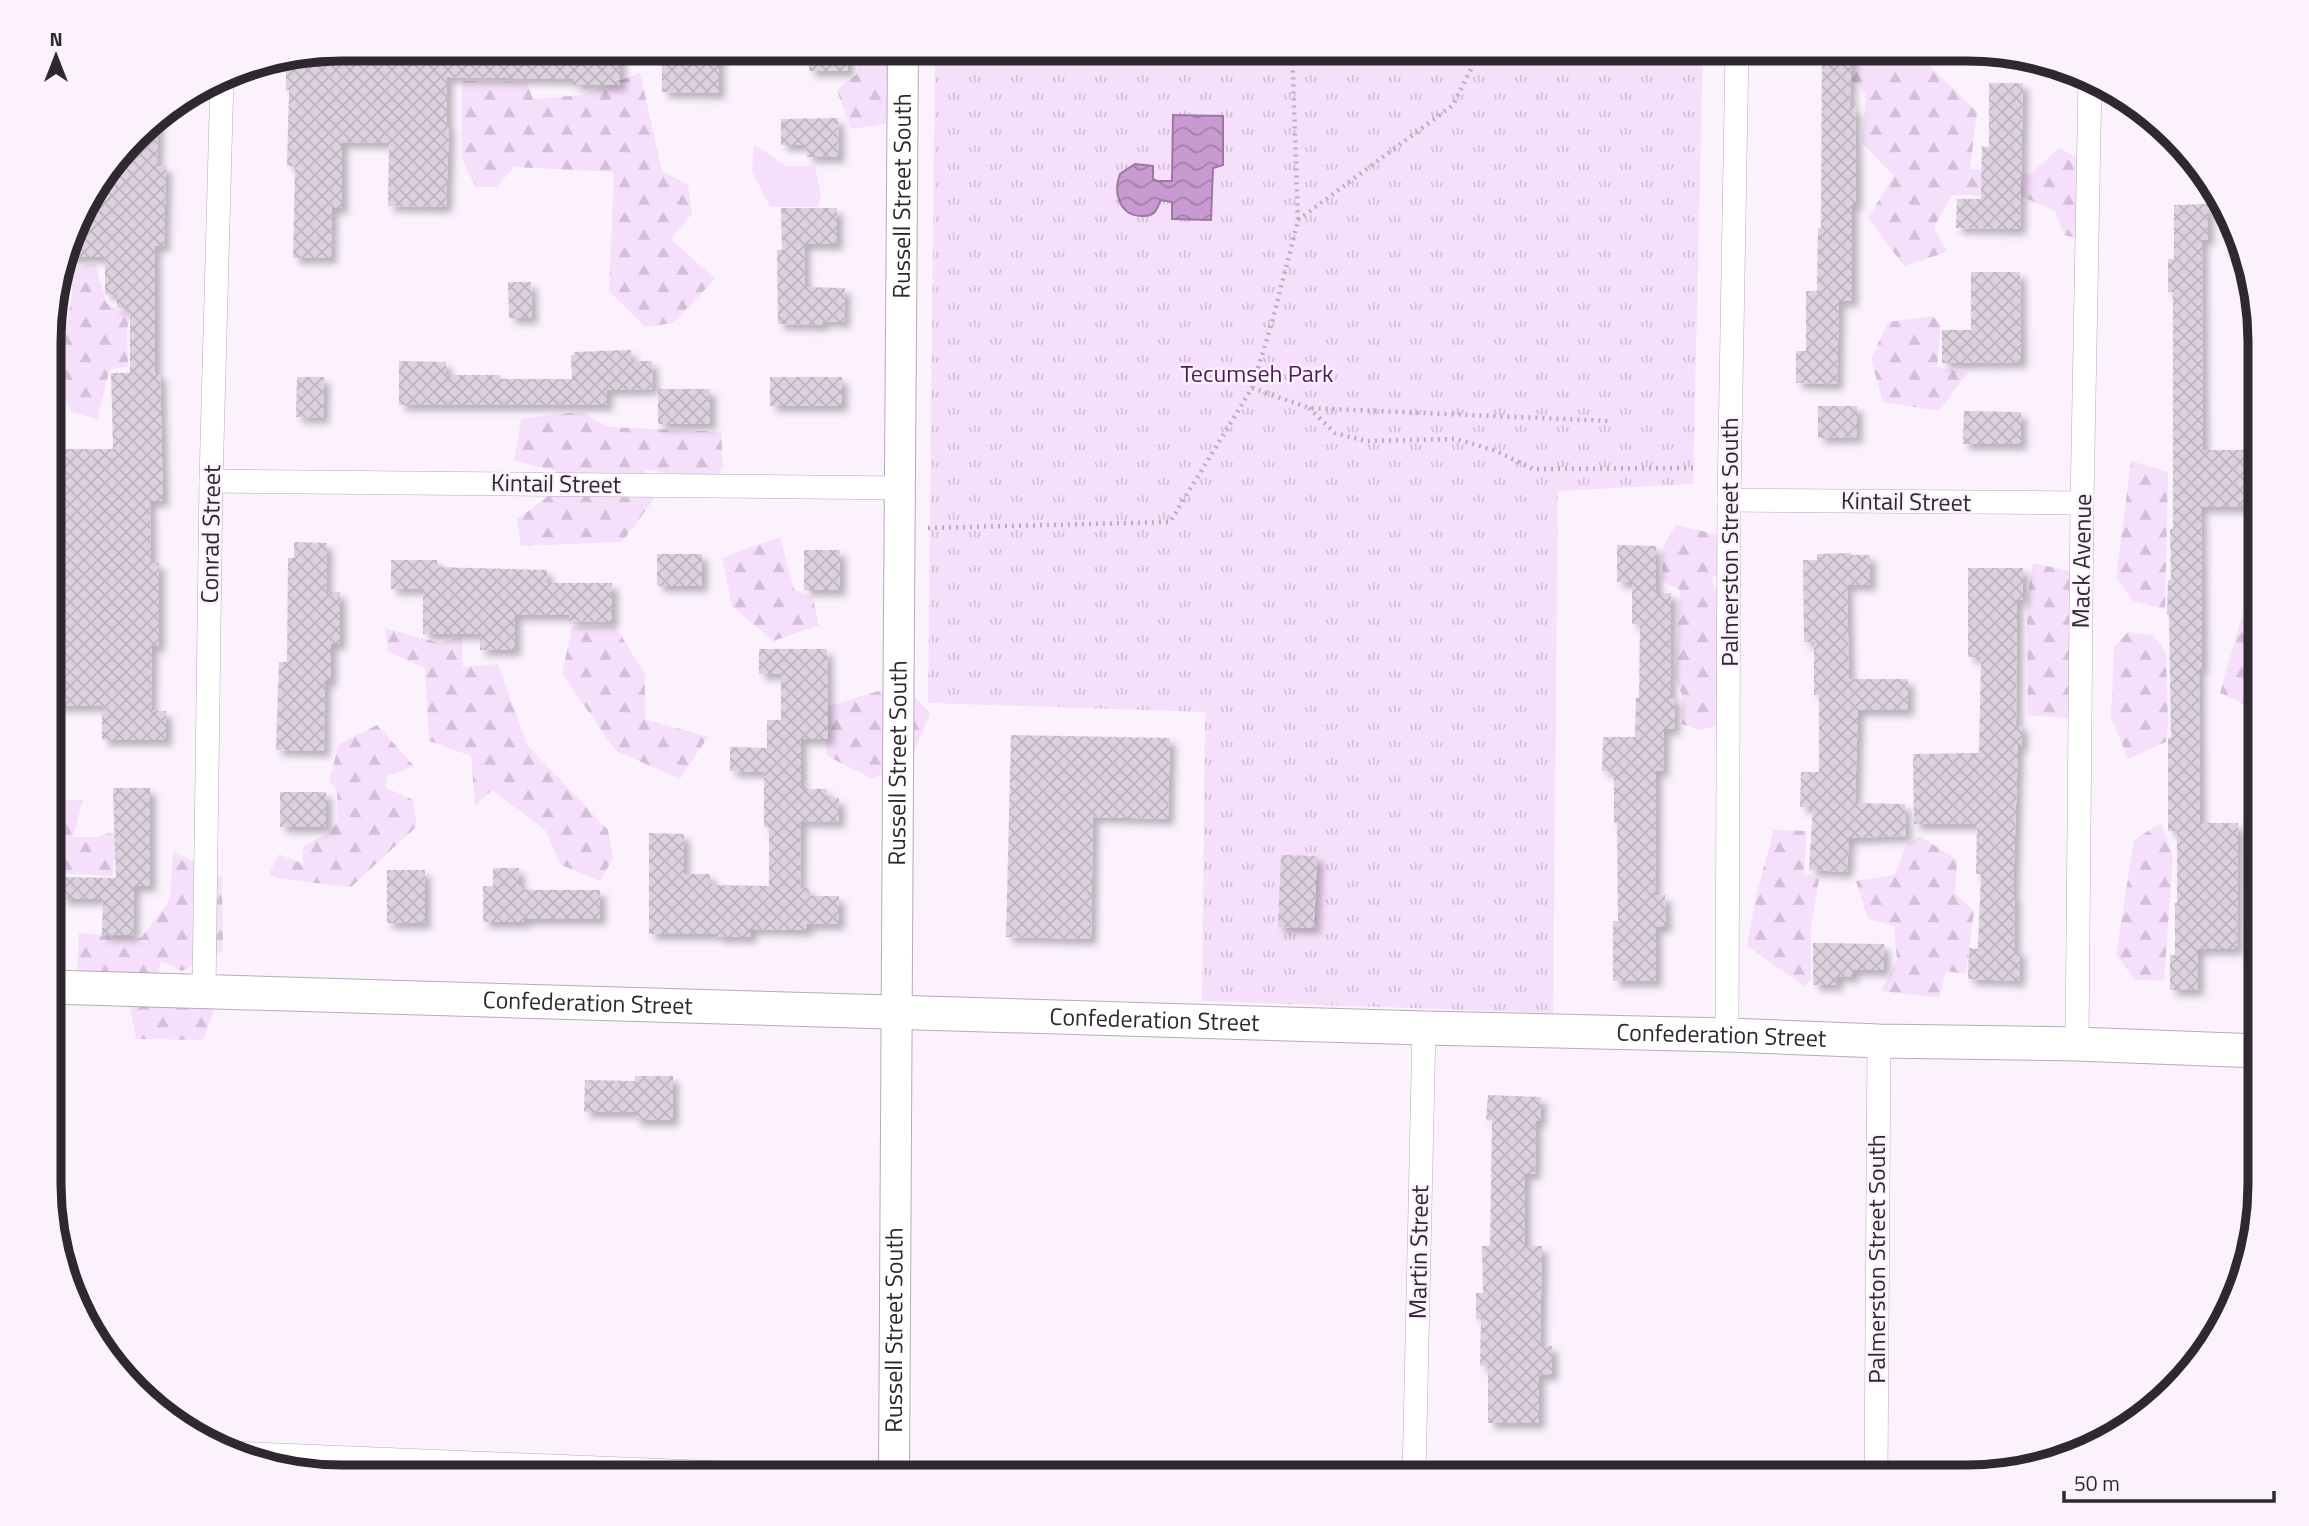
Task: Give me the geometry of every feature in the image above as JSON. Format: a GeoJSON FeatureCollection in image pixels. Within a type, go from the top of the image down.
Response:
{"type":"FeatureCollection","features":[{"type":"Feature","properties":{"kind":"main road","name":"Confederation Street"},"geometry":{"type":"LineString","coordinates":[[61,986],[2248,1051]]}},
{"type":"Feature","properties":{"kind":"street","name":"Russell Street South"},"geometry":{"type":"LineString","coordinates":[[894,1465],[894,1011],[901,488],[902,61]]}},
{"type":"Feature","properties":{"kind":"street","name":"Palmerston Street South"},"geometry":{"type":"LineString","coordinates":[[1727,1035],[1730,500],[1737,61]]}},
{"type":"Feature","properties":{"kind":"street","name":"Conrad Street"},"geometry":{"type":"LineString","coordinates":[[204,991],[211,481],[222,88]]}},
{"type":"Feature","properties":{"kind":"street","name":"Mack Avenue"},"geometry":{"type":"LineString","coordinates":[[2077,1044],[2082,503],[2090,90]]}},
{"type":"Feature","properties":{"kind":"street","name":"Kintail Street"},"geometry":{"type":"LineString","coordinates":[[211,481],[901,488]]}},
{"type":"Feature","properties":{"kind":"street","name":"Kintail Street"},"geometry":{"type":"LineString","coordinates":[[1730,500],[2082,503]]}},
{"type":"Feature","properties":{"kind":"street","name":"Martin Street"},"geometry":{"type":"LineString","coordinates":[[1414,1465],[1424,1028]]}},
{"type":"Feature","properties":{"kind":"street","name":"Palmerston Street South"},"geometry":{"type":"LineString","coordinates":[[1876,1465],[1879,1041]]}},
{"type":"Feature","properties":{"kind":"street"},"geometry":{"type":"LineString","coordinates":[[267,1454],[525,1465]]}},
{"type":"Feature","properties":{"kind":"path"},"geometry":{"type":"LineString","coordinates":[[900,529],[1170,522],[1252,388],[1272,322],[1298,221],[1292,61]]}},
{"type":"Feature","properties":{"kind":"path"},"geometry":{"type":"LineString","coordinates":[[1298,221],[1453,105],[1474,61]]}},
{"type":"Feature","properties":{"kind":"path"},"geometry":{"type":"LineString","coordinates":[[1252,388],[1309,408],[1609,421]]}},
{"type":"Feature","properties":{"kind":"path"},"geometry":{"type":"LineString","coordinates":[[1309,408],[1335,433],[1366,440],[1456,439],[1496,451],[1532,469],[1696,468]]}},
{"type":"Feature","properties":{"kind":"green space"},"geometry":{"type":"Polygon","coordinates":[[[858,61],[900,61],[899,122],[851,129],[837,90],[858,73],[858,61]]]}},
{"type":"Feature","properties":{"kind":"green space","name":"Tecumseh Park"},"geometry":{"type":"Polygon","coordinates":[[[935,61],[1703,61],[1693,484],[1558,491],[1553,1013],[1202,1001],[1205,712],[928,703],[935,61]]]}},
{"type":"Feature","properties":{"kind":"green space"},"geometry":{"type":"Polygon","coordinates":[[[1856,61],[1925,61],[1977,112],[1970,169],[2030,174],[2059,148],[2092,165],[2078,238],[2064,235],[2055,211],[2023,197],[1952,195],[1934,227],[1947,252],[1904,266],[1868,218],[1894,176],[1862,143],[1866,92],[1851,80],[1856,61]]]}},
{"type":"Feature","properties":{"kind":"green space"},"geometry":{"type":"Polygon","coordinates":[[[640,73],[662,171],[688,185],[692,214],[671,239],[715,279],[673,323],[645,327],[609,291],[614,172],[515,167],[496,187],[476,187],[462,159],[462,81],[527,82],[533,99],[582,95],[640,73]]]}},
{"type":"Feature","properties":{"kind":"green space"},"geometry":{"type":"Polygon","coordinates":[[[754,144],[786,166],[815,166],[821,195],[818,207],[770,207],[752,171],[754,144]]]}},
{"type":"Feature","properties":{"kind":"green space"},"geometry":{"type":"Polygon","coordinates":[[[2231,247],[2242,285],[2226,254],[2231,247]]]}},
{"type":"Feature","properties":{"kind":"green space"},"geometry":{"type":"Polygon","coordinates":[[[95,263],[106,303],[130,316],[127,329],[128,367],[110,369],[97,419],[72,412],[61,391],[61,360],[72,294],[71,269],[95,263]]]}},
{"type":"Feature","properties":{"kind":"green space"},"geometry":{"type":"Polygon","coordinates":[[[1933,316],[1941,325],[1937,367],[1968,373],[1939,411],[1883,402],[1871,359],[1888,322],[1933,316]]]}},
{"type":"Feature","properties":{"kind":"green space"},"geometry":{"type":"Polygon","coordinates":[[[580,412],[609,427],[721,432],[723,467],[706,494],[675,475],[644,469],[654,499],[622,542],[521,546],[517,519],[557,490],[557,471],[514,461],[521,419],[580,412]]]}},
{"type":"Feature","properties":{"kind":"green space"},"geometry":{"type":"Polygon","coordinates":[[[2131,461],[2168,472],[2165,609],[2133,601],[2116,578],[2131,461]]]}},
{"type":"Feature","properties":{"kind":"green space"},"geometry":{"type":"Polygon","coordinates":[[[1676,525],[1737,539],[1735,563],[1711,578],[1715,588],[1739,601],[1726,631],[1740,650],[1740,671],[1724,692],[1723,725],[1700,730],[1682,724],[1682,695],[1675,678],[1680,590],[1662,581],[1663,547],[1676,525]]]}},
{"type":"Feature","properties":{"kind":"green space"},"geometry":{"type":"Polygon","coordinates":[[[780,537],[794,589],[813,598],[819,625],[773,641],[732,606],[722,558],[780,537]]]}},
{"type":"Feature","properties":{"kind":"green space"},"geometry":{"type":"Polygon","coordinates":[[[2033,563],[2078,573],[2070,619],[2093,630],[2075,719],[2028,715],[2027,601],[2033,563]]]}},
{"type":"Feature","properties":{"kind":"green space"},"geometry":{"type":"Polygon","coordinates":[[[2242,615],[2248,618],[2248,707],[2220,693],[2242,615]]]}},
{"type":"Feature","properties":{"kind":"green space"},"geometry":{"type":"Polygon","coordinates":[[[615,626],[645,674],[645,719],[708,737],[680,779],[616,751],[562,674],[572,627],[615,626]]]}},
{"type":"Feature","properties":{"kind":"green space"},"geometry":{"type":"Polygon","coordinates":[[[385,628],[439,643],[462,636],[463,667],[498,664],[527,745],[608,830],[613,858],[600,881],[561,865],[545,830],[492,790],[475,806],[471,756],[429,741],[425,668],[388,652],[385,628]]]}},
{"type":"Feature","properties":{"kind":"green space"},"geometry":{"type":"Polygon","coordinates":[[[2128,632],[2153,635],[2166,652],[2168,723],[2166,742],[2128,759],[2111,717],[2114,647],[2128,632]]]}},
{"type":"Feature","properties":{"kind":"green space"},"geometry":{"type":"Polygon","coordinates":[[[878,691],[912,694],[930,714],[907,768],[871,778],[827,756],[823,708],[878,691]]]}},
{"type":"Feature","properties":{"kind":"green space"},"geometry":{"type":"Polygon","coordinates":[[[377,725],[415,767],[388,775],[385,787],[413,800],[417,826],[351,887],[281,879],[269,874],[279,854],[303,864],[303,846],[325,835],[338,821],[337,790],[329,781],[339,744],[377,725]]]}},
{"type":"Feature","properties":{"kind":"green space"},"geometry":{"type":"Polygon","coordinates":[[[61,800],[83,800],[73,837],[95,837],[114,832],[137,835],[140,859],[114,859],[113,876],[61,873],[61,800]]]}},
{"type":"Feature","properties":{"kind":"green space"},"geometry":{"type":"Polygon","coordinates":[[[2161,823],[2173,856],[2164,981],[2135,980],[2116,955],[2134,840],[2161,823]]]}},
{"type":"Feature","properties":{"kind":"green space"},"geometry":{"type":"Polygon","coordinates":[[[1774,830],[1807,831],[1804,872],[1819,879],[1811,926],[1811,980],[1804,986],[1747,946],[1757,892],[1774,830]]]}},
{"type":"Feature","properties":{"kind":"green space"},"geometry":{"type":"Polygon","coordinates":[[[1920,836],[1957,860],[1955,894],[1974,911],[1966,974],[1946,971],[1939,998],[1881,991],[1897,960],[1894,926],[1868,919],[1856,881],[1895,875],[1906,845],[1920,836]]]}},
{"type":"Feature","properties":{"kind":"green space"},"geometry":{"type":"Polygon","coordinates":[[[2245,844],[2248,844],[2248,900],[2245,844]]]}},
{"type":"Feature","properties":{"kind":"green space"},"geometry":{"type":"Polygon","coordinates":[[[173,851],[222,877],[223,951],[182,971],[161,961],[157,980],[217,1002],[203,1040],[136,1039],[126,983],[77,974],[79,933],[141,938],[170,899],[173,851]]]}},
{"type":"Feature","properties":{"kind":"water"},"geometry":{"type":"Polygon","coordinates":[[[1173,115],[1223,116],[1223,165],[1213,168],[1211,220],[1172,219],[1172,202],[1161,200],[1151,215],[1133,215],[1127,212],[1120,201],[1117,188],[1120,174],[1135,164],[1153,166],[1153,179],[1157,181],[1172,181],[1173,115]]]}},
{"type":"Feature","properties":{"kind":"building"},"geometry":{"type":"Polygon","coordinates":[[[620,61],[620,85],[574,85],[574,79],[447,77],[449,127],[446,207],[388,206],[389,143],[342,142],[342,208],[332,208],[331,258],[293,258],[295,166],[287,166],[289,90],[286,90],[286,67],[324,62],[620,61]]]}},
{"type":"Feature","properties":{"kind":"building"},"geometry":{"type":"Polygon","coordinates":[[[662,61],[719,61],[719,93],[662,92],[662,61]]]}},
{"type":"Feature","properties":{"kind":"building"},"geometry":{"type":"Polygon","coordinates":[[[809,61],[848,61],[848,71],[809,71],[809,61]]]}},
{"type":"Feature","properties":{"kind":"building"},"geometry":{"type":"Polygon","coordinates":[[[1822,61],[1851,61],[1850,107],[1855,107],[1856,204],[1852,204],[1852,301],[1839,301],[1837,384],[1796,383],[1796,351],[1806,351],[1806,291],[1817,291],[1818,228],[1821,228],[1822,61]]]}},
{"type":"Feature","properties":{"kind":"building"},"geometry":{"type":"Polygon","coordinates":[[[1989,83],[2023,83],[2020,229],[1956,228],[1957,199],[1981,199],[1982,146],[1989,147],[1989,83]]]}},
{"type":"Feature","properties":{"kind":"building"},"geometry":{"type":"Polygon","coordinates":[[[838,118],[839,157],[807,157],[807,145],[781,145],[781,119],[838,118]]]}},
{"type":"Feature","properties":{"kind":"building"},"geometry":{"type":"Polygon","coordinates":[[[158,130],[157,166],[166,166],[164,246],[155,246],[155,373],[160,373],[163,501],[150,501],[151,563],[159,563],[159,646],[152,646],[151,710],[166,711],[166,740],[102,740],[102,706],[61,706],[61,449],[113,449],[111,373],[130,373],[130,310],[117,308],[117,294],[105,294],[105,257],[75,257],[90,218],[109,186],[143,143],[158,130]]]}},
{"type":"Feature","properties":{"kind":"building"},"geometry":{"type":"Polygon","coordinates":[[[2208,204],[2208,240],[2202,240],[2203,450],[2248,450],[2248,507],[2201,507],[2200,823],[2238,823],[2237,949],[2198,949],[2198,990],[2170,990],[2170,955],[2175,955],[2177,903],[2177,831],[2168,831],[2168,738],[2171,738],[2167,614],[2168,580],[2171,580],[2170,529],[2173,529],[2173,292],[2168,292],[2168,259],[2174,259],[2174,205],[2208,204]]]}},
{"type":"Feature","properties":{"kind":"building"},"geometry":{"type":"Polygon","coordinates":[[[781,208],[837,208],[837,244],[804,244],[805,287],[845,288],[844,322],[823,321],[823,325],[778,324],[777,250],[782,250],[781,208]]]}},
{"type":"Feature","properties":{"kind":"building"},"geometry":{"type":"Polygon","coordinates":[[[1971,272],[2020,272],[2021,362],[1942,363],[1942,330],[1971,330],[1971,272]]]}},
{"type":"Feature","properties":{"kind":"building"},"geometry":{"type":"Polygon","coordinates":[[[508,282],[531,282],[532,318],[509,318],[508,282]]]}},
{"type":"Feature","properties":{"kind":"building"},"geometry":{"type":"Polygon","coordinates":[[[631,350],[631,361],[652,361],[653,389],[607,390],[607,405],[399,405],[399,361],[446,362],[446,375],[500,375],[500,379],[572,379],[571,355],[574,355],[574,352],[631,350]]]}},
{"type":"Feature","properties":{"kind":"building"},"geometry":{"type":"Polygon","coordinates":[[[297,377],[324,377],[323,418],[296,417],[297,377]]]}},
{"type":"Feature","properties":{"kind":"building"},"geometry":{"type":"Polygon","coordinates":[[[770,377],[842,377],[842,406],[770,406],[770,377]]]}},
{"type":"Feature","properties":{"kind":"building"},"geometry":{"type":"Polygon","coordinates":[[[658,389],[710,389],[710,424],[658,424],[658,389]]]}},
{"type":"Feature","properties":{"kind":"building"},"geometry":{"type":"Polygon","coordinates":[[[1818,406],[1857,406],[1857,437],[1818,438],[1818,406]]]}},
{"type":"Feature","properties":{"kind":"building"},"geometry":{"type":"Polygon","coordinates":[[[1964,411],[2021,412],[2021,444],[1963,444],[1964,411]]]}},
{"type":"Feature","properties":{"kind":"building"},"geometry":{"type":"Polygon","coordinates":[[[294,542],[327,543],[326,592],[340,592],[340,644],[331,644],[331,681],[325,681],[324,751],[276,750],[279,662],[287,662],[288,558],[294,558],[294,542]]]}},
{"type":"Feature","properties":{"kind":"building"},"geometry":{"type":"Polygon","coordinates":[[[1617,545],[1656,546],[1656,593],[1671,593],[1670,698],[1675,698],[1674,729],[1664,729],[1663,771],[1656,771],[1655,895],[1665,895],[1666,927],[1656,927],[1656,981],[1613,981],[1613,921],[1618,921],[1617,823],[1614,823],[1614,771],[1602,771],[1603,737],[1635,737],[1636,698],[1639,698],[1640,624],[1632,624],[1632,582],[1617,582],[1617,545]]]}},
{"type":"Feature","properties":{"kind":"building"},"geometry":{"type":"Polygon","coordinates":[[[804,550],[840,550],[840,590],[804,590],[804,550]]]}},
{"type":"Feature","properties":{"kind":"building"},"geometry":{"type":"Polygon","coordinates":[[[657,554],[702,554],[702,586],[657,586],[657,554]]]}},
{"type":"Feature","properties":{"kind":"building"},"geometry":{"type":"Polygon","coordinates":[[[1817,554],[1870,555],[1870,585],[1847,585],[1849,679],[1908,679],[1908,710],[1858,710],[1855,803],[1905,804],[1906,836],[1849,838],[1847,872],[1809,870],[1813,807],[1800,807],[1801,772],[1819,772],[1819,695],[1814,695],[1814,642],[1804,642],[1803,560],[1817,560],[1817,554]]]}},
{"type":"Feature","properties":{"kind":"building"},"geometry":{"type":"Polygon","coordinates":[[[391,560],[437,560],[437,567],[547,570],[547,583],[612,583],[612,622],[569,621],[569,615],[515,615],[515,650],[480,650],[480,634],[423,634],[423,589],[391,589],[391,560]]]}},
{"type":"Feature","properties":{"kind":"building"},"geometry":{"type":"Polygon","coordinates":[[[1968,568],[2023,568],[2023,600],[2017,600],[2016,725],[2022,725],[2022,746],[2018,746],[2013,895],[2014,950],[2020,950],[2019,981],[1968,979],[1969,948],[1978,949],[1981,874],[1976,874],[1977,824],[1914,824],[1913,754],[1979,753],[1981,657],[1968,657],[1968,568]]]}},
{"type":"Feature","properties":{"kind":"building"},"geometry":{"type":"Polygon","coordinates":[[[759,649],[827,649],[828,739],[801,739],[801,789],[827,789],[827,798],[839,798],[839,822],[801,821],[800,888],[809,888],[809,896],[839,896],[839,924],[807,924],[807,930],[751,929],[751,937],[649,934],[649,833],[684,834],[684,874],[710,874],[710,885],[769,886],[769,827],[764,827],[764,772],[730,771],[730,747],[767,748],[767,720],[781,720],[781,674],[759,674],[759,649]]]}},
{"type":"Feature","properties":{"kind":"building"},"geometry":{"type":"Polygon","coordinates":[[[1011,735],[1170,738],[1168,819],[1093,817],[1091,939],[1006,937],[1011,735]]]}},
{"type":"Feature","properties":{"kind":"building"},"geometry":{"type":"Polygon","coordinates":[[[113,788],[150,788],[150,886],[134,886],[133,935],[102,935],[103,899],[61,899],[61,877],[116,878],[113,788]]]}},
{"type":"Feature","properties":{"kind":"building"},"geometry":{"type":"Polygon","coordinates":[[[280,792],[326,792],[326,827],[280,827],[280,792]]]}},
{"type":"Feature","properties":{"kind":"building"},"geometry":{"type":"Polygon","coordinates":[[[1281,855],[1317,856],[1314,928],[1278,927],[1281,855]]]}},
{"type":"Feature","properties":{"kind":"building"},"geometry":{"type":"Polygon","coordinates":[[[493,868],[519,868],[519,886],[524,886],[524,890],[600,890],[600,919],[483,922],[483,886],[493,886],[493,868]]]}},
{"type":"Feature","properties":{"kind":"building"},"geometry":{"type":"Polygon","coordinates":[[[387,870],[425,870],[425,923],[387,923],[387,870]]]}},
{"type":"Feature","properties":{"kind":"building"},"geometry":{"type":"Polygon","coordinates":[[[1813,943],[1884,944],[1884,970],[1853,970],[1853,977],[1837,976],[1837,985],[1813,985],[1813,943]]]}},
{"type":"Feature","properties":{"kind":"building"},"geometry":{"type":"Polygon","coordinates":[[[635,1076],[673,1076],[673,1120],[635,1120],[635,1112],[584,1112],[585,1080],[635,1081],[635,1076]]]}},
{"type":"Feature","properties":{"kind":"building"},"geometry":{"type":"Polygon","coordinates":[[[1488,1095],[1541,1097],[1540,1121],[1536,1121],[1535,1174],[1525,1174],[1525,1246],[1542,1246],[1540,1346],[1552,1346],[1552,1375],[1539,1375],[1539,1423],[1488,1423],[1488,1366],[1480,1366],[1481,1319],[1476,1319],[1476,1293],[1483,1293],[1482,1246],[1490,1246],[1492,1120],[1486,1120],[1488,1095]]]}}]}
